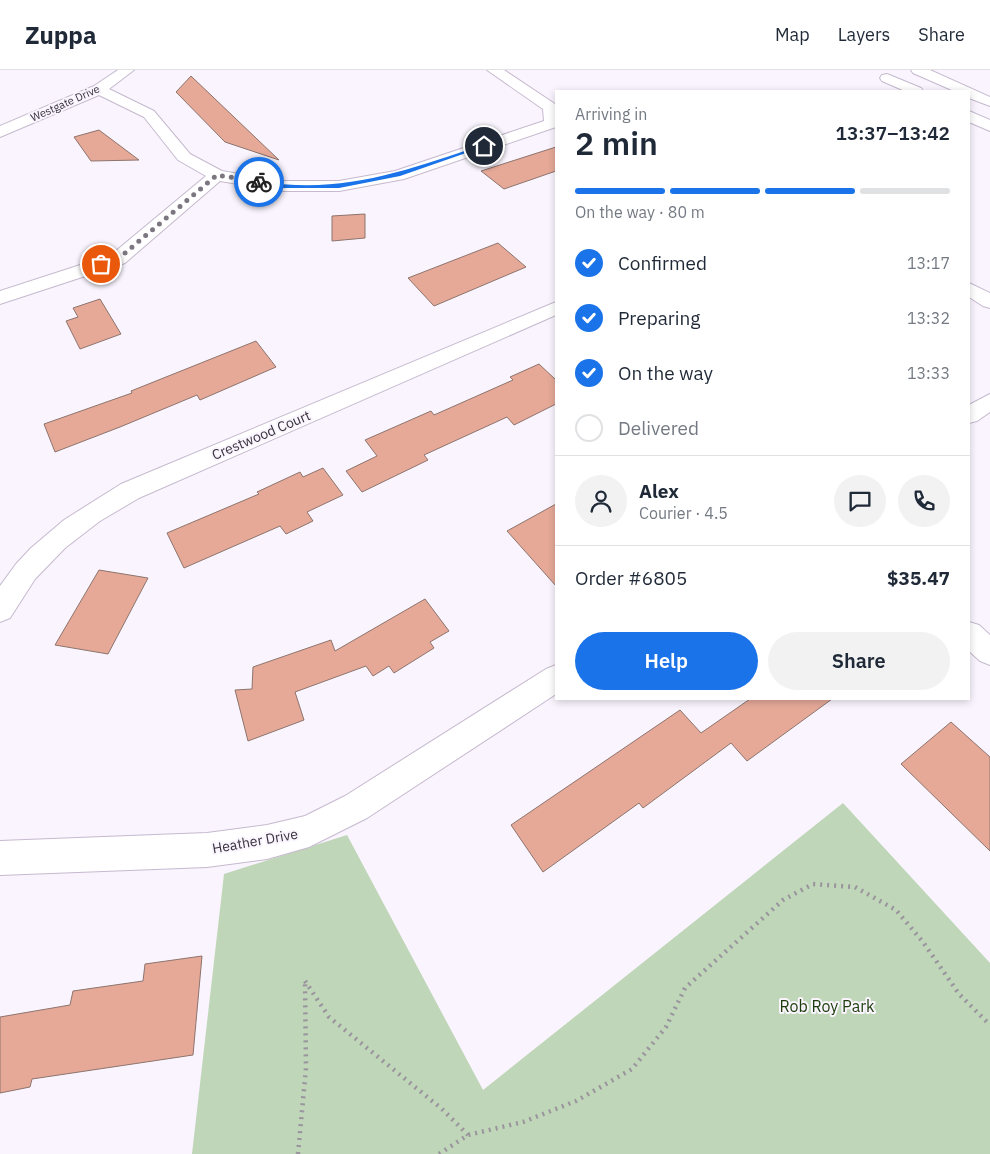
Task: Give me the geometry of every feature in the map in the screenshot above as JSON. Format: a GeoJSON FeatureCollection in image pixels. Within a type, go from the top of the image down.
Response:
{"type":"FeatureCollection","features":[{"type":"Feature","properties":{"kind":"street","name":"Westgate Drive"},"geometry":{"type":"LineString","coordinates":[[0,131],[99,88],[127,70]]}},
{"type":"Feature","properties":{"kind":"street"},"geometry":{"type":"LineString","coordinates":[[99,88],[149,114],[184,157],[217,175],[281,186],[339,186],[398,175],[552,123],[550,107],[494,70]]}},
{"type":"Feature","properties":{"kind":"street"},"geometry":{"type":"LineString","coordinates":[[918,70],[963,90]]}},
{"type":"Feature","properties":{"kind":"street"},"geometry":{"type":"LineString","coordinates":[[887,78],[914,90]]}},
{"type":"Feature","properties":{"kind":"street"},"geometry":{"type":"LineString","coordinates":[[970,93],[990,102]]}},
{"type":"Feature","properties":{"kind":"street"},"geometry":{"type":"LineString","coordinates":[[970,116],[990,126]]}},
{"type":"Feature","properties":{"kind":"street"},"geometry":{"type":"LineString","coordinates":[[0,298],[118,259],[217,175]]}},
{"type":"Feature","properties":{"kind":"street"},"geometry":{"type":"LineString","coordinates":[[970,290],[990,302]]}},
{"type":"Feature","properties":{"kind":"street","name":"Crestwood Court"},"geometry":{"type":"LineString","coordinates":[[0,610],[12,586],[47,547],[89,514],[130,491],[555,308]]}},
{"type":"Feature","properties":{"kind":"street"},"geometry":{"type":"LineString","coordinates":[[970,414],[990,402]]}},
{"type":"Feature","properties":{"kind":"street"},"geometry":{"type":"LineString","coordinates":[[970,635],[990,652]]}},
{"type":"Feature","properties":{"kind":"street","name":"Heather Drive"},"geometry":{"type":"LineString","coordinates":[[0,858],[207,850],[267,842],[309,831],[356,807],[555,679]]}},
{"type":"Feature","properties":{"kind":"path"},"geometry":{"type":"LineString","coordinates":[[439,1154],[468,1135],[523,1122],[576,1101],[632,1069],[666,1026],[685,988],[783,900],[813,884],[854,887],[896,910],[923,942],[959,994],[990,1025]]}},
{"type":"Feature","properties":{"kind":"path"},"geometry":{"type":"LineString","coordinates":[[298,1154],[308,1025],[305,981],[329,1017],[442,1109],[468,1135]]}},
{"type":"Feature","properties":{"kind":"green space","name":"Rob Roy Park"},"geometry":{"type":"Polygon","coordinates":[[[843,803],[990,963],[990,1154],[192,1154],[224,874],[347,835],[483,1090],[843,803]]]}},
{"type":"Feature","properties":{"kind":"building"},"geometry":{"type":"Polygon","coordinates":[[[191,76],[279,160],[225,142],[176,92],[191,76]]]}},
{"type":"Feature","properties":{"kind":"building"},"geometry":{"type":"Polygon","coordinates":[[[99,130],[139,160],[91,161],[74,137],[99,130]]]}},
{"type":"Feature","properties":{"kind":"building"},"geometry":{"type":"Polygon","coordinates":[[[555,147],[555,171],[504,189],[481,171],[555,147]]]}},
{"type":"Feature","properties":{"kind":"building"},"geometry":{"type":"Polygon","coordinates":[[[365,214],[365,238],[332,241],[332,216],[365,214]]]}},
{"type":"Feature","properties":{"kind":"building"},"geometry":{"type":"Polygon","coordinates":[[[498,243],[526,267],[434,306],[408,278],[498,243]]]}},
{"type":"Feature","properties":{"kind":"building"},"geometry":{"type":"Polygon","coordinates":[[[100,299],[121,334],[80,349],[66,321],[78,317],[73,308],[100,299]]]}},
{"type":"Feature","properties":{"kind":"building"},"geometry":{"type":"Polygon","coordinates":[[[256,341],[276,367],[200,400],[197,395],[55,452],[44,424],[132,393],[131,391],[256,341]]]}},
{"type":"Feature","properties":{"kind":"building"},"geometry":{"type":"Polygon","coordinates":[[[539,364],[555,379],[555,404],[514,425],[507,417],[424,455],[428,460],[362,492],[346,471],[377,456],[365,440],[431,411],[434,415],[513,380],[510,377],[539,364]]]}},
{"type":"Feature","properties":{"kind":"building"},"geometry":{"type":"Polygon","coordinates":[[[323,468],[343,495],[307,512],[313,521],[286,534],[280,526],[184,568],[167,533],[259,494],[257,492],[300,472],[303,477],[323,468]]]}},
{"type":"Feature","properties":{"kind":"building"},"geometry":{"type":"Polygon","coordinates":[[[555,505],[555,585],[507,531],[555,505]]]}},
{"type":"Feature","properties":{"kind":"building"},"geometry":{"type":"Polygon","coordinates":[[[99,570],[148,578],[108,654],[55,645],[99,570]]]}},
{"type":"Feature","properties":{"kind":"building"},"geometry":{"type":"Polygon","coordinates":[[[425,599],[449,631],[430,642],[434,648],[394,673],[389,666],[373,676],[366,666],[295,692],[304,720],[248,741],[235,690],[252,689],[253,667],[331,640],[335,651],[425,599]]]}},
{"type":"Feature","properties":{"kind":"building"},"geometry":{"type":"Polygon","coordinates":[[[749,700],[831,700],[747,761],[731,743],[643,808],[639,803],[543,872],[511,825],[680,710],[701,733],[749,700]]]}},
{"type":"Feature","properties":{"kind":"building"},"geometry":{"type":"Polygon","coordinates":[[[951,722],[990,757],[990,851],[901,764],[951,722]]]}},
{"type":"Feature","properties":{"kind":"building"},"geometry":{"type":"Polygon","coordinates":[[[202,956],[193,1055],[32,1079],[30,1087],[0,1093],[0,1017],[70,1005],[73,991],[143,981],[145,964],[202,956]]]}},
{"type":"Feature","properties":{"kind":"way so far"},"geometry":{"type":"LineString","coordinates":[[101,264],[118,259],[217,175],[259,182]]}},
{"type":"Feature","properties":{"kind":"route"},"geometry":{"type":"LineString","coordinates":[[259,182],[281,186],[339,186],[398,175],[484,146]]}}]}
